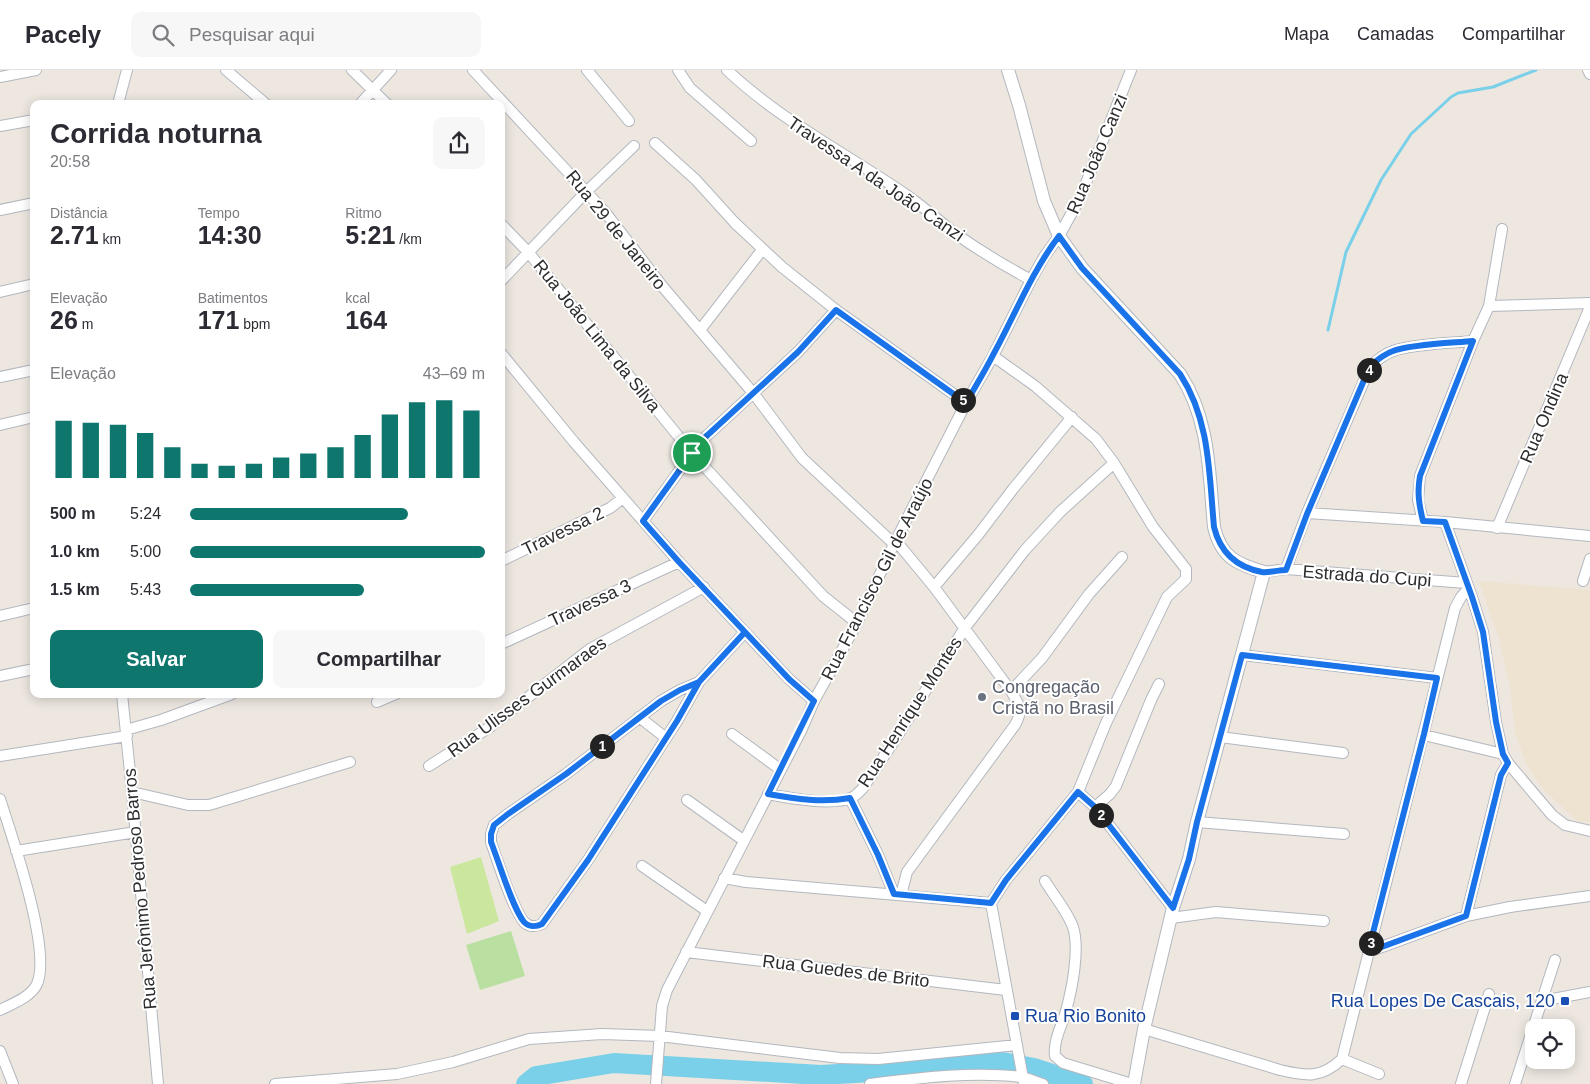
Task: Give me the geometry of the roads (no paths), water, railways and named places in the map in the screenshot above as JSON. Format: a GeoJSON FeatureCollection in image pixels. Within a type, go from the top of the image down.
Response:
{"type":"FeatureCollection","features":[{"type":"Feature","properties":{"kind":"street"},"geometry":{"type":"LineString","coordinates":[[0,77],[36,70]]}},
{"type":"Feature","properties":{"kind":"street"},"geometry":{"type":"LineString","coordinates":[[118,100],[127,70]]}},
{"type":"Feature","properties":{"kind":"street"},"geometry":{"type":"LineString","coordinates":[[226,70],[261,100]]}},
{"type":"Feature","properties":{"kind":"street"},"geometry":{"type":"LineString","coordinates":[[352,70],[383,100]]}},
{"type":"Feature","properties":{"kind":"street"},"geometry":{"type":"LineString","coordinates":[[364,100],[391,70]]}},
{"type":"Feature","properties":{"kind":"street","name":"Rua 29 de Janeiro"},"geometry":{"type":"LineString","coordinates":[[473,70],[501,100]]}},
{"type":"Feature","properties":{"kind":"street"},"geometry":{"type":"LineString","coordinates":[[587,70],[629,121]]}},
{"type":"Feature","properties":{"kind":"street"},"geometry":{"type":"LineString","coordinates":[[678,70],[690,88],[751,142]]}},
{"type":"Feature","properties":{"kind":"street","name":"Travessa A da João Canzi"},"geometry":{"type":"LineString","coordinates":[[727,70],[781,115],[909,197],[956,234],[1031,280]]}},
{"type":"Feature","properties":{"kind":"street","name":"Estrada do Cupi"},"geometry":{"type":"LineString","coordinates":[[1008,70],[1044,201],[1059,236],[1082,268],[1180,374],[1189,387],[1204,428],[1214,527],[1217,539],[1229,557],[1244,566],[1264,572],[1286,570],[1467,586]]}},
{"type":"Feature","properties":{"kind":"street","name":"Rua João Canzi"},"geometry":{"type":"LineString","coordinates":[[1059,236],[1080,198],[1132,70]]}},
{"type":"Feature","properties":{"kind":"street"},"geometry":{"type":"LineString","coordinates":[[1588,70],[1590,74]]}},
{"type":"Feature","properties":{"kind":"street","name":"Rua 29 de Janeiro"},"geometry":{"type":"LineString","coordinates":[[505,104],[587,191],[638,253],[663,287],[754,394],[802,458],[895,542],[934,587],[1011,691],[1020,707],[1020,717],[907,872],[898,895]]}},
{"type":"Feature","properties":{"kind":"street"},"geometry":{"type":"LineString","coordinates":[[0,126],[30,121]]}},
{"type":"Feature","properties":{"kind":"street"},"geometry":{"type":"LineString","coordinates":[[655,143],[696,180],[762,250],[836,310],[966,403]]}},
{"type":"Feature","properties":{"kind":"street"},"geometry":{"type":"LineString","coordinates":[[505,276],[587,191],[634,146]]}},
{"type":"Feature","properties":{"kind":"street"},"geometry":{"type":"LineString","coordinates":[[0,210],[30,204]]}},
{"type":"Feature","properties":{"kind":"street","name":"Rua João Lima da Silva"},"geometry":{"type":"LineString","coordinates":[[505,228],[529,252],[692,453],[823,596],[857,623]]}},
{"type":"Feature","properties":{"kind":"street"},"geometry":{"type":"LineString","coordinates":[[1423,521],[1418,500],[1420,476],[1473,341],[1489,306],[1502,230]]}},
{"type":"Feature","properties":{"kind":"street","name":"Rua Francisco Gil de Araújo"},"geometry":{"type":"LineString","coordinates":[[656,1080],[662,1006],[667,990],[743,840],[781,770],[814,701],[857,623],[895,542],[966,403],[993,356],[1031,280],[1059,236]]}},
{"type":"Feature","properties":{"kind":"street"},"geometry":{"type":"LineString","coordinates":[[700,330],[762,250]]}},
{"type":"Feature","properties":{"kind":"street"},"geometry":{"type":"LineString","coordinates":[[0,292],[30,285]]}},
{"type":"Feature","properties":{"kind":"street"},"geometry":{"type":"LineString","coordinates":[[1489,306],[1590,303]]}},
{"type":"Feature","properties":{"kind":"street","name":"Rua Ondina"},"geometry":{"type":"LineString","coordinates":[[1497,528],[1590,307]]}},
{"type":"Feature","properties":{"kind":"street"},"geometry":{"type":"LineString","coordinates":[[643,521],[700,442],[798,352],[836,310]]}},
{"type":"Feature","properties":{"kind":"street"},"geometry":{"type":"LineString","coordinates":[[1286,570],[1307,514],[1370,366],[1394,350],[1473,341]]}},
{"type":"Feature","properties":{"kind":"street"},"geometry":{"type":"LineString","coordinates":[[993,356],[1035,386],[1096,439],[1114,462],[1153,527],[1186,569],[1184,581],[1167,597],[1106,723],[1080,788],[1006,880],[991,903],[1022,1077]]}},
{"type":"Feature","properties":{"kind":"street"},"geometry":{"type":"LineString","coordinates":[[505,358],[574,442],[679,562],[789,679],[814,701]]}},
{"type":"Feature","properties":{"kind":"street"},"geometry":{"type":"LineString","coordinates":[[0,377],[30,371]]}},
{"type":"Feature","properties":{"kind":"street"},"geometry":{"type":"LineString","coordinates":[[934,587],[990,522],[1013,489],[1072,417]]}},
{"type":"Feature","properties":{"kind":"street"},"geometry":{"type":"LineString","coordinates":[[0,425],[30,419]]}},
{"type":"Feature","properties":{"kind":"street","name":"Rua Henrique Montes"},"geometry":{"type":"LineString","coordinates":[[768,794],[832,801],[850,798],[857,794],[869,779],[964,629],[1026,550],[1060,512],[1114,462]]}},
{"type":"Feature","properties":{"kind":"street","name":"Travessa 2"},"geometry":{"type":"LineString","coordinates":[[505,559],[610,508],[624,498]]}},
{"type":"Feature","properties":{"kind":"street"},"geometry":{"type":"LineString","coordinates":[[1307,514],[1445,522],[1590,536]]}},
{"type":"Feature","properties":{"kind":"street"},"geometry":{"type":"LineString","coordinates":[[1445,522],[1483,632],[1496,722],[1505,758],[1552,815],[1565,825],[1590,831]]}},
{"type":"Feature","properties":{"kind":"street"},"geometry":{"type":"LineString","coordinates":[[1011,691],[1042,658],[1089,594],[1122,557]]}},
{"type":"Feature","properties":{"kind":"street"},"geometry":{"type":"LineString","coordinates":[[1583,581],[1590,559]]}},
{"type":"Feature","properties":{"kind":"street","name":"Travessa 3"},"geometry":{"type":"LineString","coordinates":[[505,642],[679,562]]}},
{"type":"Feature","properties":{"kind":"street"},"geometry":{"type":"LineString","coordinates":[[1045,881],[1072,927],[1076,943],[1075,960],[1066,1010],[1056,1042],[1055,1056],[1063,1063],[1133,1084],[1172,913],[1189,859],[1197,822],[1264,572]]}},
{"type":"Feature","properties":{"kind":"street"},"geometry":{"type":"LineString","coordinates":[[1144,1030],[1280,1070],[1300,1074],[1321,1074],[1331,1070],[1342,1060],[1455,608],[1467,586]]}},
{"type":"Feature","properties":{"kind":"street","name":"Rua Ulisses Gurmaraes"},"geometry":{"type":"LineString","coordinates":[[429,766],[490,726],[590,648],[704,588]]}},
{"type":"Feature","properties":{"kind":"street"},"geometry":{"type":"LineString","coordinates":[[0,616],[30,609]]}},
{"type":"Feature","properties":{"kind":"street"},"geometry":{"type":"LineString","coordinates":[[699,682],[661,701],[566,774],[494,825],[491,842],[514,904],[525,922],[530,926],[537,927],[542,924],[588,860],[666,738],[699,682],[745,632]]}},
{"type":"Feature","properties":{"kind":"street"},"geometry":{"type":"LineString","coordinates":[[1242,655],[1437,678]]}},
{"type":"Feature","properties":{"kind":"street"},"geometry":{"type":"LineString","coordinates":[[0,676],[30,670]]}},
{"type":"Feature","properties":{"kind":"street"},"geometry":{"type":"LineString","coordinates":[[1095,807],[1116,786],[1151,700],[1160,684]]}},
{"type":"Feature","properties":{"kind":"street","name":"Rua Jerônimo Pedroso Barros"},"geometry":{"type":"LineString","coordinates":[[122,698],[158,1084]]}},
{"type":"Feature","properties":{"kind":"street"},"geometry":{"type":"LineString","coordinates":[[0,756],[126,733],[221,698]]}},
{"type":"Feature","properties":{"kind":"street"},"geometry":{"type":"LineString","coordinates":[[378,702],[387,698]]}},
{"type":"Feature","properties":{"kind":"street"},"geometry":{"type":"LineString","coordinates":[[639,717],[666,738]]}},
{"type":"Feature","properties":{"kind":"street"},"geometry":{"type":"LineString","coordinates":[[732,734],[781,770]]}},
{"type":"Feature","properties":{"kind":"street"},"geometry":{"type":"LineString","coordinates":[[1424,734],[1505,758]]}},
{"type":"Feature","properties":{"kind":"street"},"geometry":{"type":"LineString","coordinates":[[1220,737],[1343,753]]}},
{"type":"Feature","properties":{"kind":"street"},"geometry":{"type":"LineString","coordinates":[[1466,916],[1505,758]]}},
{"type":"Feature","properties":{"kind":"street"},"geometry":{"type":"LineString","coordinates":[[132,792],[188,805],[209,805],[350,762]]}},
{"type":"Feature","properties":{"kind":"street"},"geometry":{"type":"LineString","coordinates":[[1080,788],[1172,913]]}},
{"type":"Feature","properties":{"kind":"street"},"geometry":{"type":"LineString","coordinates":[[850,798],[898,895]]}},
{"type":"Feature","properties":{"kind":"street"},"geometry":{"type":"LineString","coordinates":[[687,800],[743,840]]}},
{"type":"Feature","properties":{"kind":"street"},"geometry":{"type":"LineString","coordinates":[[0,1010],[28,995],[34,989],[38,983],[40,968],[33,912],[1,804]]}},
{"type":"Feature","properties":{"kind":"street"},"geometry":{"type":"LineString","coordinates":[[1197,822],[1344,834]]}},
{"type":"Feature","properties":{"kind":"street"},"geometry":{"type":"LineString","coordinates":[[16,851],[136,832]]}},
{"type":"Feature","properties":{"kind":"street"},"geometry":{"type":"LineString","coordinates":[[642,866],[708,910]]}},
{"type":"Feature","properties":{"kind":"street"},"geometry":{"type":"LineString","coordinates":[[724,878],[746,882],[991,903]]}},
{"type":"Feature","properties":{"kind":"street"},"geometry":{"type":"LineString","coordinates":[[1368,952],[1466,916],[1510,907],[1590,896]]}},
{"type":"Feature","properties":{"kind":"street"},"geometry":{"type":"LineString","coordinates":[[1172,913],[1216,912],[1324,921]]}},
{"type":"Feature","properties":{"kind":"street","name":"Rua Guedes de Brito"},"geometry":{"type":"LineString","coordinates":[[686,952],[1006,990]]}},
{"type":"Feature","properties":{"kind":"street"},"geometry":{"type":"LineString","coordinates":[[1515,1084],[1555,960]]}},
{"type":"Feature","properties":{"kind":"street"},"geometry":{"type":"LineString","coordinates":[[1542,1001],[1590,992]]}},
{"type":"Feature","properties":{"kind":"street"},"geometry":{"type":"LineString","coordinates":[[1461,1084],[1490,994]]}},
{"type":"Feature","properties":{"kind":"street"},"geometry":{"type":"LineString","coordinates":[[275,1084],[376,1077],[420,1070],[453,1062],[529,1039],[602,1034],[660,1036],[840,1058],[878,1059],[1017,1048]]}},
{"type":"Feature","properties":{"kind":"street"},"geometry":{"type":"LineString","coordinates":[[0,1051],[13,1084]]}},
{"type":"Feature","properties":{"kind":"street"},"geometry":{"type":"LineString","coordinates":[[1342,1060],[1379,1074]]}},
{"type":"Feature","properties":{"kind":"street"},"geometry":{"type":"LineString","coordinates":[[870,1084],[1022,1077],[1043,1084]]}},
{"type":"Feature","properties":{"kind":"waterway"},"geometry":{"type":"LineString","coordinates":[[1328,330],[1346,252],[1381,180],[1411,134],[1451,97],[1458,93],[1493,87],[1536,70]]}},
{"type":"Feature","properties":{"kind":"waterway"},"geometry":{"type":"LineString","coordinates":[[526,1084],[536,1076],[614,1063],[821,1075],[922,1069],[997,1061],[1034,1068],[1083,1084]]}},
{"type":"Feature","properties":{"kind":"place","name":"Congregação Cristã no Brasil"},"geometry":{"type":"Point","coordinates":[982,697]}},
{"type":"Feature","properties":{"kind":"place","name":"Rua Lopes De Cascais, 120"},"geometry":{"type":"Point","coordinates":[1565,1001]}},
{"type":"Feature","properties":{"kind":"place","name":"Rua Rio Bonito"},"geometry":{"type":"Point","coordinates":[1015,1016]}}]}
